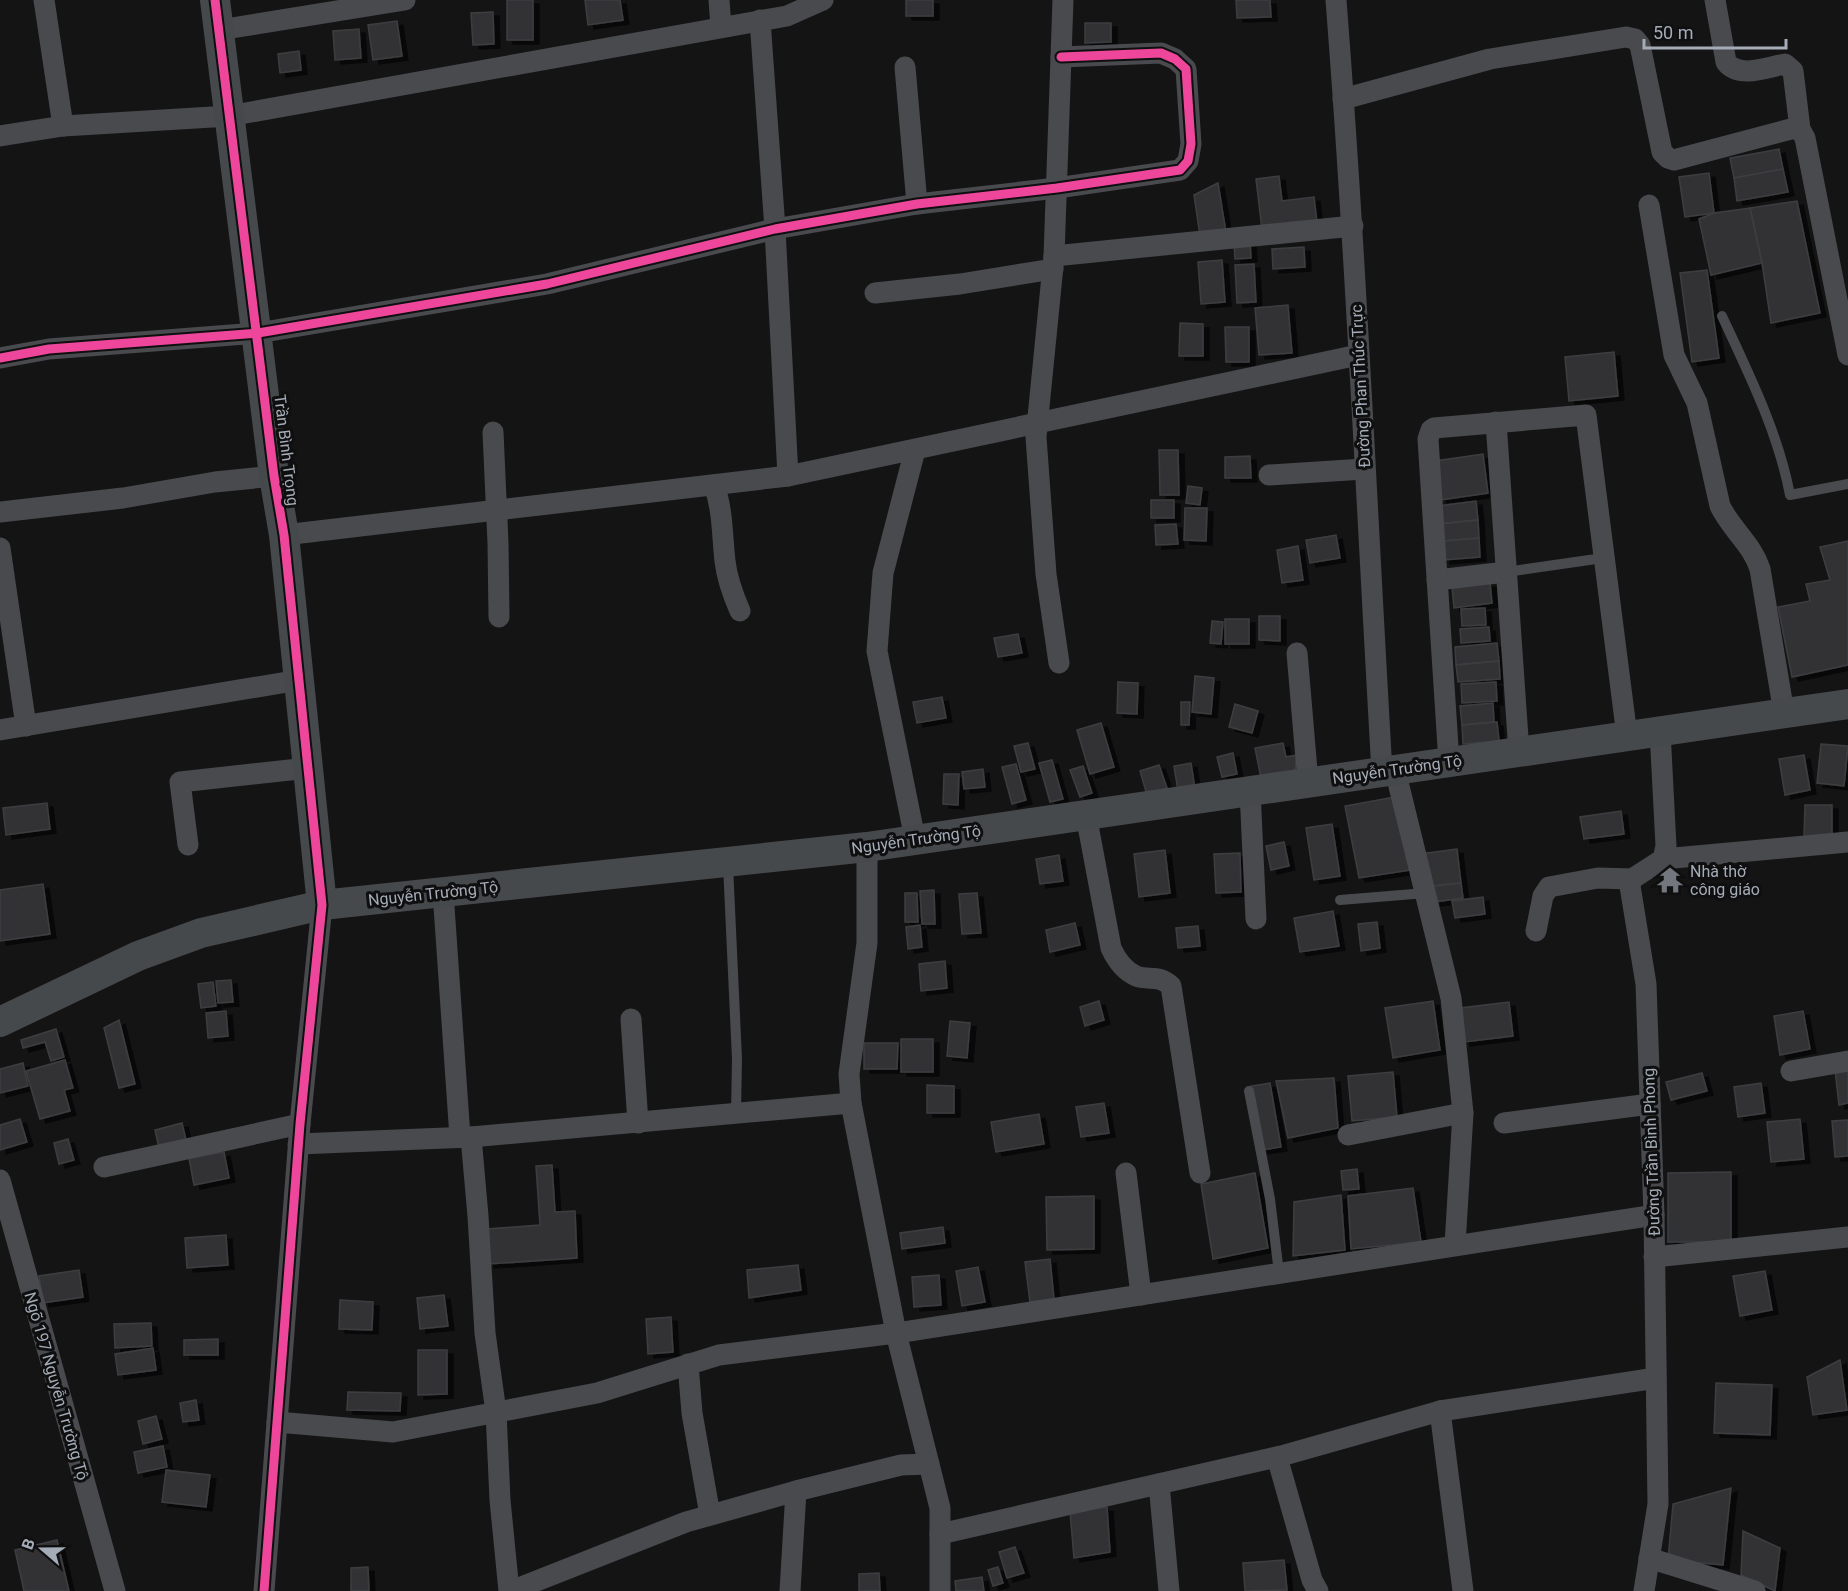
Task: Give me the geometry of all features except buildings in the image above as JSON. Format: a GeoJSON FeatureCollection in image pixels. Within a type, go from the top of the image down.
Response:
{"type":"FeatureCollection","features":[{"type":"Feature","properties":{"kind":"main road","name":"Trần Bình Trọng"},"geometry":{"type":"LineString","coordinates":[[214,0],[258,333],[274,476],[284,535],[322,905]]}},
{"type":"Feature","properties":{"kind":"main road","name":"Nguyễn Trường Tộ"},"geometry":{"type":"LineString","coordinates":[[0,1022],[138,956],[201,933],[322,905],[867,847],[1848,704]]}},
{"type":"Feature","properties":{"kind":"street"},"geometry":{"type":"LineString","coordinates":[[44,0],[63,126]]}},
{"type":"Feature","properties":{"kind":"street"},"geometry":{"type":"LineString","coordinates":[[219,30],[405,0]]}},
{"type":"Feature","properties":{"kind":"street"},"geometry":{"type":"LineString","coordinates":[[719,0],[721,27]]}},
{"type":"Feature","properties":{"kind":"street"},"geometry":{"type":"LineString","coordinates":[[0,136],[63,126],[229,116],[787,16],[823,0]]}},
{"type":"Feature","properties":{"kind":"street"},"geometry":{"type":"LineString","coordinates":[[1059,663],[1046,574],[1038,487],[1037,423],[1054,262],[1063,0]]}},
{"type":"Feature","properties":{"kind":"street","name":"Đường Phan Thúc Trực"},"geometry":{"type":"LineString","coordinates":[[1336,0],[1353,226],[1364,469],[1389,771],[1425,893],[1451,998],[1463,1113],[1455,1245]]}},
{"type":"Feature","properties":{"kind":"street"},"geometry":{"type":"LineString","coordinates":[[1715,0],[1726,62],[1729,67],[1748,71],[1785,64],[1792,71],[1800,129],[1805,138],[1848,355]]}},
{"type":"Feature","properties":{"kind":"street"},"geometry":{"type":"LineString","coordinates":[[760,20],[775,229],[788,476]]}},
{"type":"Feature","properties":{"kind":"street"},"geometry":{"type":"LineString","coordinates":[[1343,99],[1490,59],[1626,37],[1635,39],[1640,45],[1662,152],[1668,158],[1674,160],[1791,129],[1800,129]]}},
{"type":"Feature","properties":{"kind":"street"},"geometry":{"type":"LineString","coordinates":[[0,358],[49,349],[258,333],[546,284],[775,229],[917,204],[1057,188],[1180,170],[1188,161],[1191,144],[1186,69],[1176,58],[1161,53],[1061,57]]}},
{"type":"Feature","properties":{"kind":"street"},"geometry":{"type":"LineString","coordinates":[[904,67],[917,204]]}},
{"type":"Feature","properties":{"kind":"street"},"geometry":{"type":"LineString","coordinates":[[1649,205],[1674,355],[1697,403],[1720,506],[1726,519],[1756,556],[1760,568],[1784,713]]}},
{"type":"Feature","properties":{"kind":"street"},"geometry":{"type":"LineString","coordinates":[[875,293],[960,284],[1054,262],[1353,226]]}},
{"type":"Feature","properties":{"kind":"street"},"geometry":{"type":"LineString","coordinates":[[284,535],[788,476],[1358,355]]}},
{"type":"Feature","properties":{"kind":"street"},"geometry":{"type":"LineString","coordinates":[[1449,762],[1429,434],[1434,428],[1586,415],[1627,736]]}},
{"type":"Feature","properties":{"kind":"street"},"geometry":{"type":"LineString","coordinates":[[1496,422],[1519,752]]}},
{"type":"Feature","properties":{"kind":"street"},"geometry":{"type":"LineString","coordinates":[[493,432],[499,617]]}},
{"type":"Feature","properties":{"kind":"street"},"geometry":{"type":"LineString","coordinates":[[915,450],[883,573],[877,651],[915,839]]}},
{"type":"Feature","properties":{"kind":"street"},"geometry":{"type":"LineString","coordinates":[[1269,475],[1364,469]]}},
{"type":"Feature","properties":{"kind":"street"},"geometry":{"type":"LineString","coordinates":[[0,512],[123,498],[215,482],[274,476]]}},
{"type":"Feature","properties":{"kind":"street"},"geometry":{"type":"LineString","coordinates":[[714,485],[720,501],[727,576],[740,611]]}},
{"type":"Feature","properties":{"kind":"street"},"geometry":{"type":"LineString","coordinates":[[0,548],[26,726]]}},
{"type":"Feature","properties":{"kind":"street"},"geometry":{"type":"LineString","coordinates":[[1437,580],[1506,572]]}},
{"type":"Feature","properties":{"kind":"street"},"geometry":{"type":"LineString","coordinates":[[1297,653],[1308,782]]}},
{"type":"Feature","properties":{"kind":"street"},"geometry":{"type":"LineString","coordinates":[[0,730],[299,680]]}},
{"type":"Feature","properties":{"kind":"street"},"geometry":{"type":"LineString","coordinates":[[1660,731],[1666,838],[1663,859]]}},
{"type":"Feature","properties":{"kind":"street"},"geometry":{"type":"LineString","coordinates":[[188,845],[180,782],[308,768]]}},
{"type":"Feature","properties":{"kind":"street"},"geometry":{"type":"LineString","coordinates":[[1250,791],[1256,919]]}},
{"type":"Feature","properties":{"kind":"street"},"geometry":{"type":"LineString","coordinates":[[1086,814],[1111,948],[1124,968],[1137,976],[1160,978],[1171,986],[1200,1173]]}},
{"type":"Feature","properties":{"kind":"street"},"geometry":{"type":"LineString","coordinates":[[1536,931],[1543,896],[1549,887],[1598,878],[1632,879],[1663,859],[1848,842]]}},
{"type":"Feature","properties":{"kind":"street"},"geometry":{"type":"LineString","coordinates":[[867,847],[867,943],[849,1074],[851,1103],[896,1333],[940,1508],[940,1591]]}},
{"type":"Feature","properties":{"kind":"street","name":"Đường Trần Bình Phong"},"geometry":{"type":"LineString","coordinates":[[1632,879],[1631,894],[1646,984],[1654,1215],[1658,1504],[1644,1591]]}},
{"type":"Feature","properties":{"kind":"street"},"geometry":{"type":"LineString","coordinates":[[443,892],[465,1137],[478,1216],[484,1334],[496,1412],[500,1500],[510,1591],[686,1522],[795,1491],[901,1465],[929,1464]]}},
{"type":"Feature","properties":{"kind":"street"},"geometry":{"type":"LineString","coordinates":[[264,1591],[299,1134],[322,905]]}},
{"type":"Feature","properties":{"kind":"street"},"geometry":{"type":"LineString","coordinates":[[631,1019],[638,1123]]}},
{"type":"Feature","properties":{"kind":"street"},"geometry":{"type":"LineString","coordinates":[[1791,1071],[1848,1061]]}},
{"type":"Feature","properties":{"kind":"street"},"geometry":{"type":"LineString","coordinates":[[104,1167],[299,1134],[465,1137],[851,1103]]}},
{"type":"Feature","properties":{"kind":"street"},"geometry":{"type":"LineString","coordinates":[[1504,1123],[1650,1104]]}},
{"type":"Feature","properties":{"kind":"street"},"geometry":{"type":"LineString","coordinates":[[1348,1135],[1463,1113]]}},
{"type":"Feature","properties":{"kind":"street"},"geometry":{"type":"LineString","coordinates":[[1126,1173],[1141,1294]]}},
{"type":"Feature","properties":{"kind":"street","name":"Ngõ 197 Nguyễn Trường Tộ"},"geometry":{"type":"LineString","coordinates":[[0,1180],[115,1591]]}},
{"type":"Feature","properties":{"kind":"street"},"geometry":{"type":"LineString","coordinates":[[277,1422],[393,1432],[597,1393],[718,1355],[896,1333],[1654,1215]]}},
{"type":"Feature","properties":{"kind":"street"},"geometry":{"type":"LineString","coordinates":[[1654,1257],[1848,1237]]}},
{"type":"Feature","properties":{"kind":"street"},"geometry":{"type":"LineString","coordinates":[[688,1364],[692,1413],[710,1515]]}},
{"type":"Feature","properties":{"kind":"street"},"geometry":{"type":"LineString","coordinates":[[940,1534],[1277,1457],[1440,1411],[1656,1378]]}},
{"type":"Feature","properties":{"kind":"street"},"geometry":{"type":"LineString","coordinates":[[1440,1411],[1448,1459],[1463,1591]]}},
{"type":"Feature","properties":{"kind":"street"},"geometry":{"type":"LineString","coordinates":[[1277,1457],[1312,1580],[1318,1591]]}},
{"type":"Feature","properties":{"kind":"street"},"geometry":{"type":"LineString","coordinates":[[1159,1484],[1169,1591]]}},
{"type":"Feature","properties":{"kind":"street"},"geometry":{"type":"LineString","coordinates":[[790,1591],[795,1491]]}},
{"type":"Feature","properties":{"kind":"street"},"geometry":{"type":"LineString","coordinates":[[1649,1558],[1755,1591]]}},
{"type":"Feature","properties":{"kind":"lane"},"geometry":{"type":"LineString","coordinates":[[1722,316],[1761,401],[1790,495],[1848,484]]}},
{"type":"Feature","properties":{"kind":"lane"},"geometry":{"type":"LineString","coordinates":[[1506,572],[1603,558]]}},
{"type":"Feature","properties":{"kind":"lane"},"geometry":{"type":"LineString","coordinates":[[727,862],[737,1059],[736,1114]]}},
{"type":"Feature","properties":{"kind":"lane"},"geometry":{"type":"LineString","coordinates":[[1340,900],[1425,893]]}},
{"type":"Feature","properties":{"kind":"lane"},"geometry":{"type":"LineString","coordinates":[[1249,1091],[1270,1199],[1279,1273]]}},
{"type":"Feature","properties":{"kind":"cycle path"},"geometry":{"type":"LineString","coordinates":[[215,0],[274,476],[284,535],[322,905],[300,1124],[264,1591]]}},
{"type":"Feature","properties":{"kind":"cycle path"},"geometry":{"type":"LineString","coordinates":[[0,358],[49,349],[258,333],[547,284],[775,229],[917,204],[1057,188],[1180,170],[1188,161],[1191,144],[1186,69],[1175,59],[1161,53],[1061,57]]}},
{"type":"Feature","properties":{"kind":"place","name":"Nhà thờ công giáo"},"geometry":{"type":"Point","coordinates":[1670,880]}}]}
